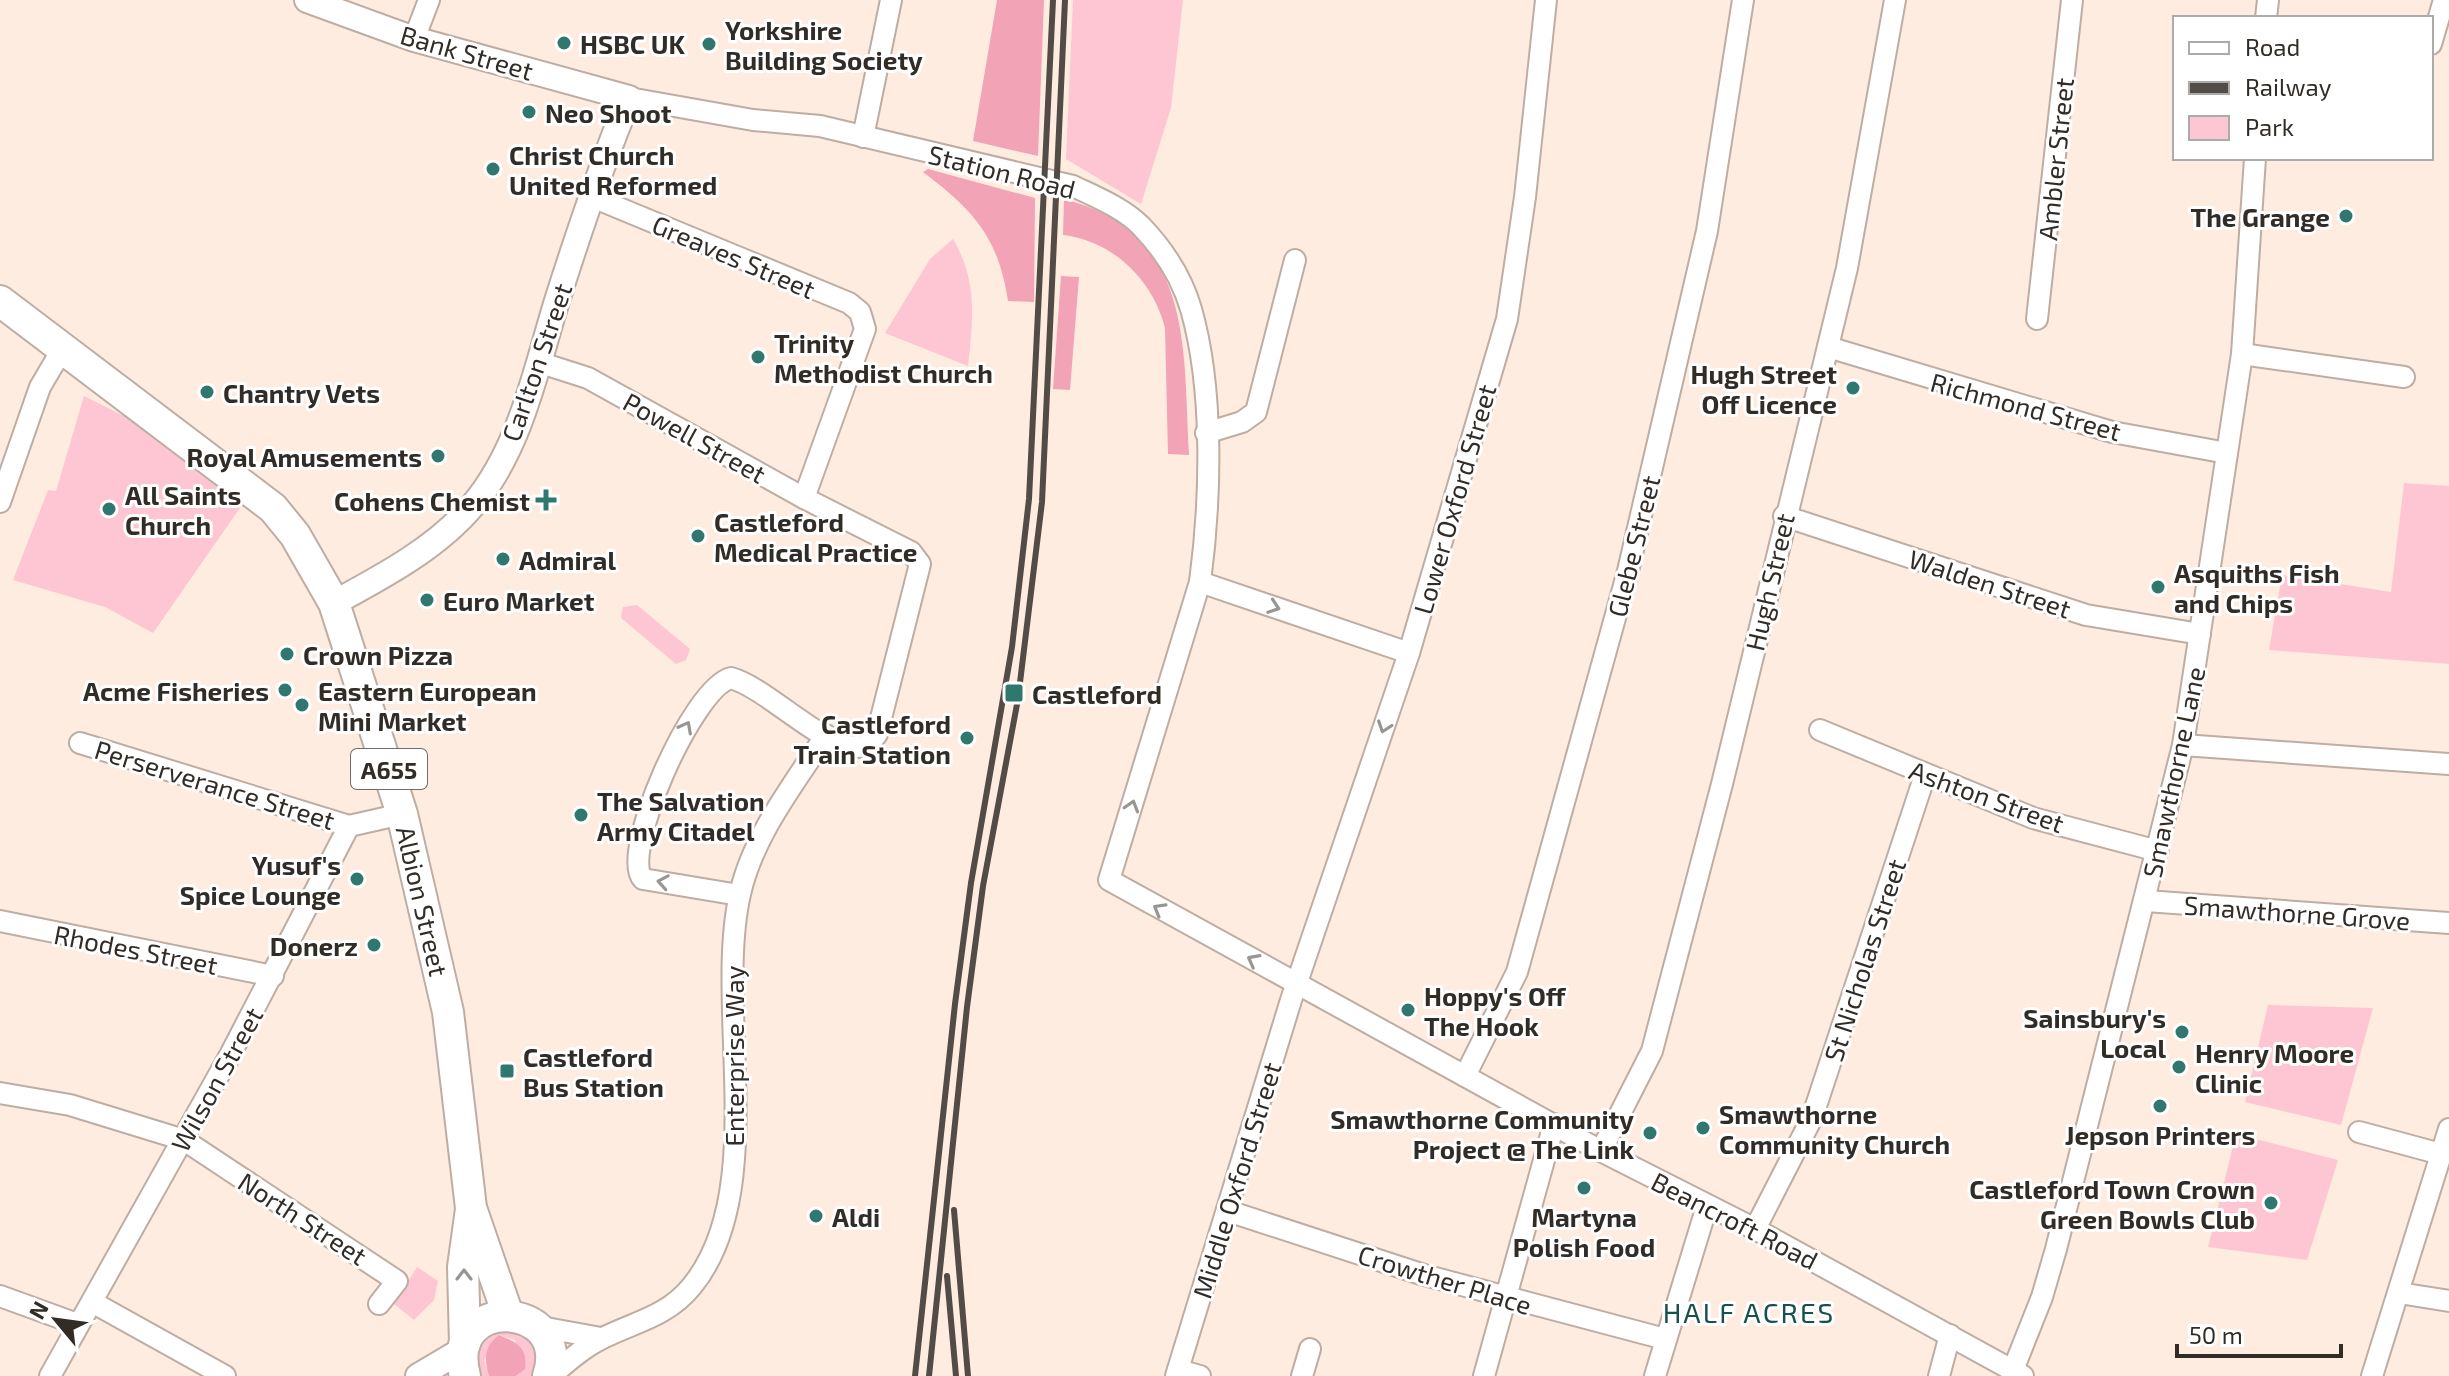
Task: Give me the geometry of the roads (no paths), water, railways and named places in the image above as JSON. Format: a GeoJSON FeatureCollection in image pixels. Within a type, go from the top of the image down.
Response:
{"type":"FeatureCollection","features":[{"type":"Feature","properties":{"kind":"main road","name":"A655"},"geometry":{"type":"LineString","coordinates":[[0,278],[63,348]]}},
{"type":"Feature","properties":{"kind":"main road","name":"A655"},"geometry":{"type":"LineString","coordinates":[[0,301],[273,508],[295,535],[334,603]]}},
{"type":"Feature","properties":{"kind":"main road","name":"Albion Street"},"geometry":{"type":"LineString","coordinates":[[334,603],[402,814],[448,1012],[471,1208],[463,1267],[464,1356]]}},
{"type":"Feature","properties":{"kind":"main road","name":"Albion Street"},"geometry":{"type":"LineString","coordinates":[[471,1208],[521,1320],[548,1343],[551,1357],[549,1376]]}},
{"type":"Feature","properties":{"kind":"main road"},"geometry":{"type":"LineString","coordinates":[[464,1356],[477,1326],[489,1318],[521,1320]]}},
{"type":"Feature","properties":{"kind":"street","name":"Bank Street"},"geometry":{"type":"LineString","coordinates":[[307,0],[414,39],[629,98]]}},
{"type":"Feature","properties":{"kind":"street"},"geometry":{"type":"LineString","coordinates":[[414,39],[429,0]]}},
{"type":"Feature","properties":{"kind":"street"},"geometry":{"type":"LineString","coordinates":[[863,137],[891,0]]}},
{"type":"Feature","properties":{"kind":"street","name":"Lower Oxford Street"},"geometry":{"type":"LineString","coordinates":[[1297,983],[1409,653],[1507,319],[1525,197],[1546,0]]}},
{"type":"Feature","properties":{"kind":"street","name":"Glebe Street"},"geometry":{"type":"LineString","coordinates":[[1465,1076],[1517,972],[1628,571],[1707,231],[1743,0]]}},
{"type":"Feature","properties":{"kind":"street","name":"Hugh Street"},"geometry":{"type":"LineString","coordinates":[[1601,1151],[1652,1051],[1722,784],[1784,516],[1847,268],[1895,0]]}},
{"type":"Feature","properties":{"kind":"street","name":"Ambler Street"},"geometry":{"type":"LineString","coordinates":[[2037,319],[2072,0]]}},
{"type":"Feature","properties":{"kind":"street"},"geometry":{"type":"LineString","coordinates":[[2433,37],[2444,0]]}},
{"type":"Feature","properties":{"kind":"street","name":"Station Road"},"geometry":{"type":"LineString","coordinates":[[629,98],[753,120],[820,126],[1073,186],[1103,200],[1139,223],[1168,258],[1191,305],[1203,371],[1206,536],[1200,582],[1109,880]]}},
{"type":"Feature","properties":{"kind":"street","name":"Carlton Street"},"geometry":{"type":"LineString","coordinates":[[334,603],[393,571],[471,507],[521,422],[590,196],[629,98]]}},
{"type":"Feature","properties":{"kind":"street","name":"Smawthorne Lane"},"geometry":{"type":"LineString","coordinates":[[2018,1373],[2045,1285],[2146,901],[2183,745],[2242,354],[2255,160]]}},
{"type":"Feature","properties":{"kind":"street","name":"Greaves Street"},"geometry":{"type":"LineString","coordinates":[[590,196],[849,303],[860,312],[865,329],[804,498]]}},
{"type":"Feature","properties":{"kind":"street"},"geometry":{"type":"LineString","coordinates":[[1206,433],[1242,422],[1256,412],[1295,260]]}},
{"type":"Feature","properties":{"kind":"street","name":"Richmond Street"},"geometry":{"type":"LineString","coordinates":[[1828,347],[2112,432],[2227,453]]}},
{"type":"Feature","properties":{"kind":"street"},"geometry":{"type":"LineString","coordinates":[[0,502],[40,387],[63,348]]}},
{"type":"Feature","properties":{"kind":"street"},"geometry":{"type":"LineString","coordinates":[[2242,354],[2404,377]]}},
{"type":"Feature","properties":{"kind":"street","name":"Powell Street"},"geometry":{"type":"LineString","coordinates":[[538,362],[588,378],[804,498],[911,552],[920,564],[877,734],[870,743],[855,748],[826,735]]}},
{"type":"Feature","properties":{"kind":"street","name":"Walden Street"},"geometry":{"type":"LineString","coordinates":[[1784,516],[2086,615],[2200,634]]}},
{"type":"Feature","properties":{"kind":"street"},"geometry":{"type":"LineString","coordinates":[[1200,582],[1409,653]]}},
{"type":"Feature","properties":{"kind":"street"},"geometry":{"type":"LineString","coordinates":[[739,895],[643,879],[637,873],[636,860],[656,796],[685,725],[719,681],[731,678],[826,735]]}},
{"type":"Feature","properties":{"kind":"street","name":"Ashton Street"},"geometry":{"type":"LineString","coordinates":[[1820,730],[2033,818],[2158,851]]}},
{"type":"Feature","properties":{"kind":"street","name":"Enterprise Way"},"geometry":{"type":"LineString","coordinates":[[549,1376],[601,1338],[650,1319],[691,1288],[711,1253],[727,1205],[734,1154],[736,1057],[732,957],[739,895],[751,858],[771,819],[826,735]]}},
{"type":"Feature","properties":{"kind":"street","name":"Perserverance Street"},"geometry":{"type":"LineString","coordinates":[[80,743],[349,826]]}},
{"type":"Feature","properties":{"kind":"street"},"geometry":{"type":"LineString","coordinates":[[2183,745],[2449,764]]}},
{"type":"Feature","properties":{"kind":"street","name":"St Nicholas Street"},"geometry":{"type":"LineString","coordinates":[[1755,1229],[1812,1118],[1925,775]]}},
{"type":"Feature","properties":{"kind":"street"},"geometry":{"type":"LineString","coordinates":[[349,826],[402,814]]}},
{"type":"Feature","properties":{"kind":"street","name":"Wilson Street"},"geometry":{"type":"LineString","coordinates":[[50,1376],[184,1140],[273,976],[349,826]]}},
{"type":"Feature","properties":{"kind":"street","name":"Beancroft Road"},"geometry":{"type":"LineString","coordinates":[[1109,880],[1601,1151],[1755,1229],[2018,1373]]}},
{"type":"Feature","properties":{"kind":"street","name":"Smawthorne Grove"},"geometry":{"type":"LineString","coordinates":[[2146,901],[2449,923]]}},
{"type":"Feature","properties":{"kind":"street","name":"Rhodes Street"},"geometry":{"type":"LineString","coordinates":[[0,921],[273,976]]}},
{"type":"Feature","properties":{"kind":"street","name":"Middle Oxford Street"},"geometry":{"type":"LineString","coordinates":[[1177,1373],[1297,983]]}},
{"type":"Feature","properties":{"kind":"street"},"geometry":{"type":"LineString","coordinates":[[0,1093],[70,1105],[184,1140]]}},
{"type":"Feature","properties":{"kind":"street"},"geometry":{"type":"LineString","coordinates":[[1484,1376],[1554,1124]]}},
{"type":"Feature","properties":{"kind":"street"},"geometry":{"type":"LineString","coordinates":[[2372,1376],[2449,1129]]}},
{"type":"Feature","properties":{"kind":"street"},"geometry":{"type":"LineString","coordinates":[[2359,1132],[2441,1154]]}},
{"type":"Feature","properties":{"kind":"street","name":"North Street"},"geometry":{"type":"LineString","coordinates":[[184,1140],[397,1281],[379,1304]]}},
{"type":"Feature","properties":{"kind":"street"},"geometry":{"type":"LineString","coordinates":[[1655,1376],[1707,1206]]}},
{"type":"Feature","properties":{"kind":"street","name":"Crowther Place"},"geometry":{"type":"LineString","coordinates":[[1228,1211],[1505,1299],[1665,1339]]}},
{"type":"Feature","properties":{"kind":"street"},"geometry":{"type":"LineString","coordinates":[[2399,1293],[2449,1301]]}},
{"type":"Feature","properties":{"kind":"street"},"geometry":{"type":"LineString","coordinates":[[0,1296],[77,1324]]}},
{"type":"Feature","properties":{"kind":"street"},"geometry":{"type":"LineString","coordinates":[[92,1302],[225,1376]]}},
{"type":"Feature","properties":{"kind":"street"},"geometry":{"type":"LineString","coordinates":[[521,1320],[601,1338]]}},
{"type":"Feature","properties":{"kind":"street"},"geometry":{"type":"LineString","coordinates":[[1939,1376],[1950,1335]]}},
{"type":"Feature","properties":{"kind":"street"},"geometry":{"type":"LineString","coordinates":[[1302,1376],[1310,1349]]}},
{"type":"Feature","properties":{"kind":"street"},"geometry":{"type":"LineString","coordinates":[[418,1376],[464,1356]]}},
{"type":"Feature","properties":{"kind":"street"},"geometry":{"type":"LineString","coordinates":[[1177,1373],[1200,1376]]}},
{"type":"Feature","properties":{"kind":"railway"},"geometry":{"type":"LineString","coordinates":[[915,1376],[955,1004],[971,883],[1012,647],[1029,499],[1053,0]]}},
{"type":"Feature","properties":{"kind":"railway"},"geometry":{"type":"LineString","coordinates":[[929,1376],[967,1007],[983,886],[1018,699],[1042,502],[1065,0]]}},
{"type":"Feature","properties":{"kind":"railway"},"geometry":{"type":"LineString","coordinates":[[954,1210],[968,1376]]}},
{"type":"Feature","properties":{"kind":"railway"},"geometry":{"type":"LineString","coordinates":[[947,1276],[956,1376]]}},
{"type":"Feature","properties":{"kind":"place","name":"HSBC UK"},"geometry":{"type":"Point","coordinates":[564,43]}},
{"type":"Feature","properties":{"kind":"place","name":"Yorkshire Building Society"},"geometry":{"type":"Point","coordinates":[709,44]}},
{"type":"Feature","properties":{"kind":"place","name":"Neo Shoot"},"geometry":{"type":"Point","coordinates":[529,112]}},
{"type":"Feature","properties":{"kind":"place","name":"Christ Church United Reformed"},"geometry":{"type":"Point","coordinates":[493,169]}},
{"type":"Feature","properties":{"kind":"place","name":"The Grange"},"geometry":{"type":"Point","coordinates":[2346,216]}},
{"type":"Feature","properties":{"kind":"place","name":"Trinity Methodist Church"},"geometry":{"type":"Point","coordinates":[758,357]}},
{"type":"Feature","properties":{"kind":"place","name":"Hugh Street Off Licence"},"geometry":{"type":"Point","coordinates":[1853,388]}},
{"type":"Feature","properties":{"kind":"place","name":"Chantry Vets"},"geometry":{"type":"Point","coordinates":[207,392]}},
{"type":"Feature","properties":{"kind":"place","name":"Royal Amusements"},"geometry":{"type":"Point","coordinates":[438,456]}},
{"type":"Feature","properties":{"kind":"place","name":"Cohens Chemist"},"geometry":{"type":"Point","coordinates":[546,500]}},
{"type":"Feature","properties":{"kind":"place","name":"All Saints Church"},"geometry":{"type":"Point","coordinates":[109,509]}},
{"type":"Feature","properties":{"kind":"place","name":"Castleford Medical Practice"},"geometry":{"type":"Point","coordinates":[698,536]}},
{"type":"Feature","properties":{"kind":"place","name":"Admiral"},"geometry":{"type":"Point","coordinates":[503,559]}},
{"type":"Feature","properties":{"kind":"place","name":"Asquiths Fish and Chips"},"geometry":{"type":"Point","coordinates":[2158,587]}},
{"type":"Feature","properties":{"kind":"place","name":"Euro Market"},"geometry":{"type":"Point","coordinates":[427,600]}},
{"type":"Feature","properties":{"kind":"place","name":"Crown Pizza"},"geometry":{"type":"Point","coordinates":[287,654]}},
{"type":"Feature","properties":{"kind":"place","name":"Acme Fisheries"},"geometry":{"type":"Point","coordinates":[285,690]}},
{"type":"Feature","properties":{"kind":"place","name":"Castleford"},"geometry":{"type":"Point","coordinates":[1014,693]}},
{"type":"Feature","properties":{"kind":"place","name":"Eastern European Mini Market"},"geometry":{"type":"Point","coordinates":[302,705]}},
{"type":"Feature","properties":{"kind":"place","name":"Castleford Train Station"},"geometry":{"type":"Point","coordinates":[967,738]}},
{"type":"Feature","properties":{"kind":"place","name":"The Salvation Army Citadel"},"geometry":{"type":"Point","coordinates":[581,815]}},
{"type":"Feature","properties":{"kind":"place","name":"Yusuf's Spice Lounge"},"geometry":{"type":"Point","coordinates":[357,879]}},
{"type":"Feature","properties":{"kind":"place","name":"Donerz"},"geometry":{"type":"Point","coordinates":[374,945]}},
{"type":"Feature","properties":{"kind":"place","name":"Hoppy's Off The Hook"},"geometry":{"type":"Point","coordinates":[1408,1010]}},
{"type":"Feature","properties":{"kind":"place","name":"Sainsbury's Local"},"geometry":{"type":"Point","coordinates":[2182,1032]}},
{"type":"Feature","properties":{"kind":"place","name":"Henry Moore Clinic"},"geometry":{"type":"Point","coordinates":[2179,1067]}},
{"type":"Feature","properties":{"kind":"place","name":"Castleford Bus Station"},"geometry":{"type":"Point","coordinates":[507,1071]}},
{"type":"Feature","properties":{"kind":"place","name":"Jepson Printers"},"geometry":{"type":"Point","coordinates":[2160,1106]}},
{"type":"Feature","properties":{"kind":"place","name":"Smawthorne Community Church"},"geometry":{"type":"Point","coordinates":[1703,1128]}},
{"type":"Feature","properties":{"kind":"place","name":"Smawthorne Community Project @ The Link"},"geometry":{"type":"Point","coordinates":[1650,1133]}},
{"type":"Feature","properties":{"kind":"place","name":"Martyna Polish Food"},"geometry":{"type":"Point","coordinates":[1584,1188]}},
{"type":"Feature","properties":{"kind":"place","name":"Castleford Town Crown Green Bowls Club"},"geometry":{"type":"Point","coordinates":[2271,1203]}},
{"type":"Feature","properties":{"kind":"place","name":"Aldi"},"geometry":{"type":"Point","coordinates":[816,1216]}},
{"type":"Feature","properties":{"kind":"district","name":"HALF ACRES"},"geometry":{"type":"Point","coordinates":[1749,1312]}}]}
